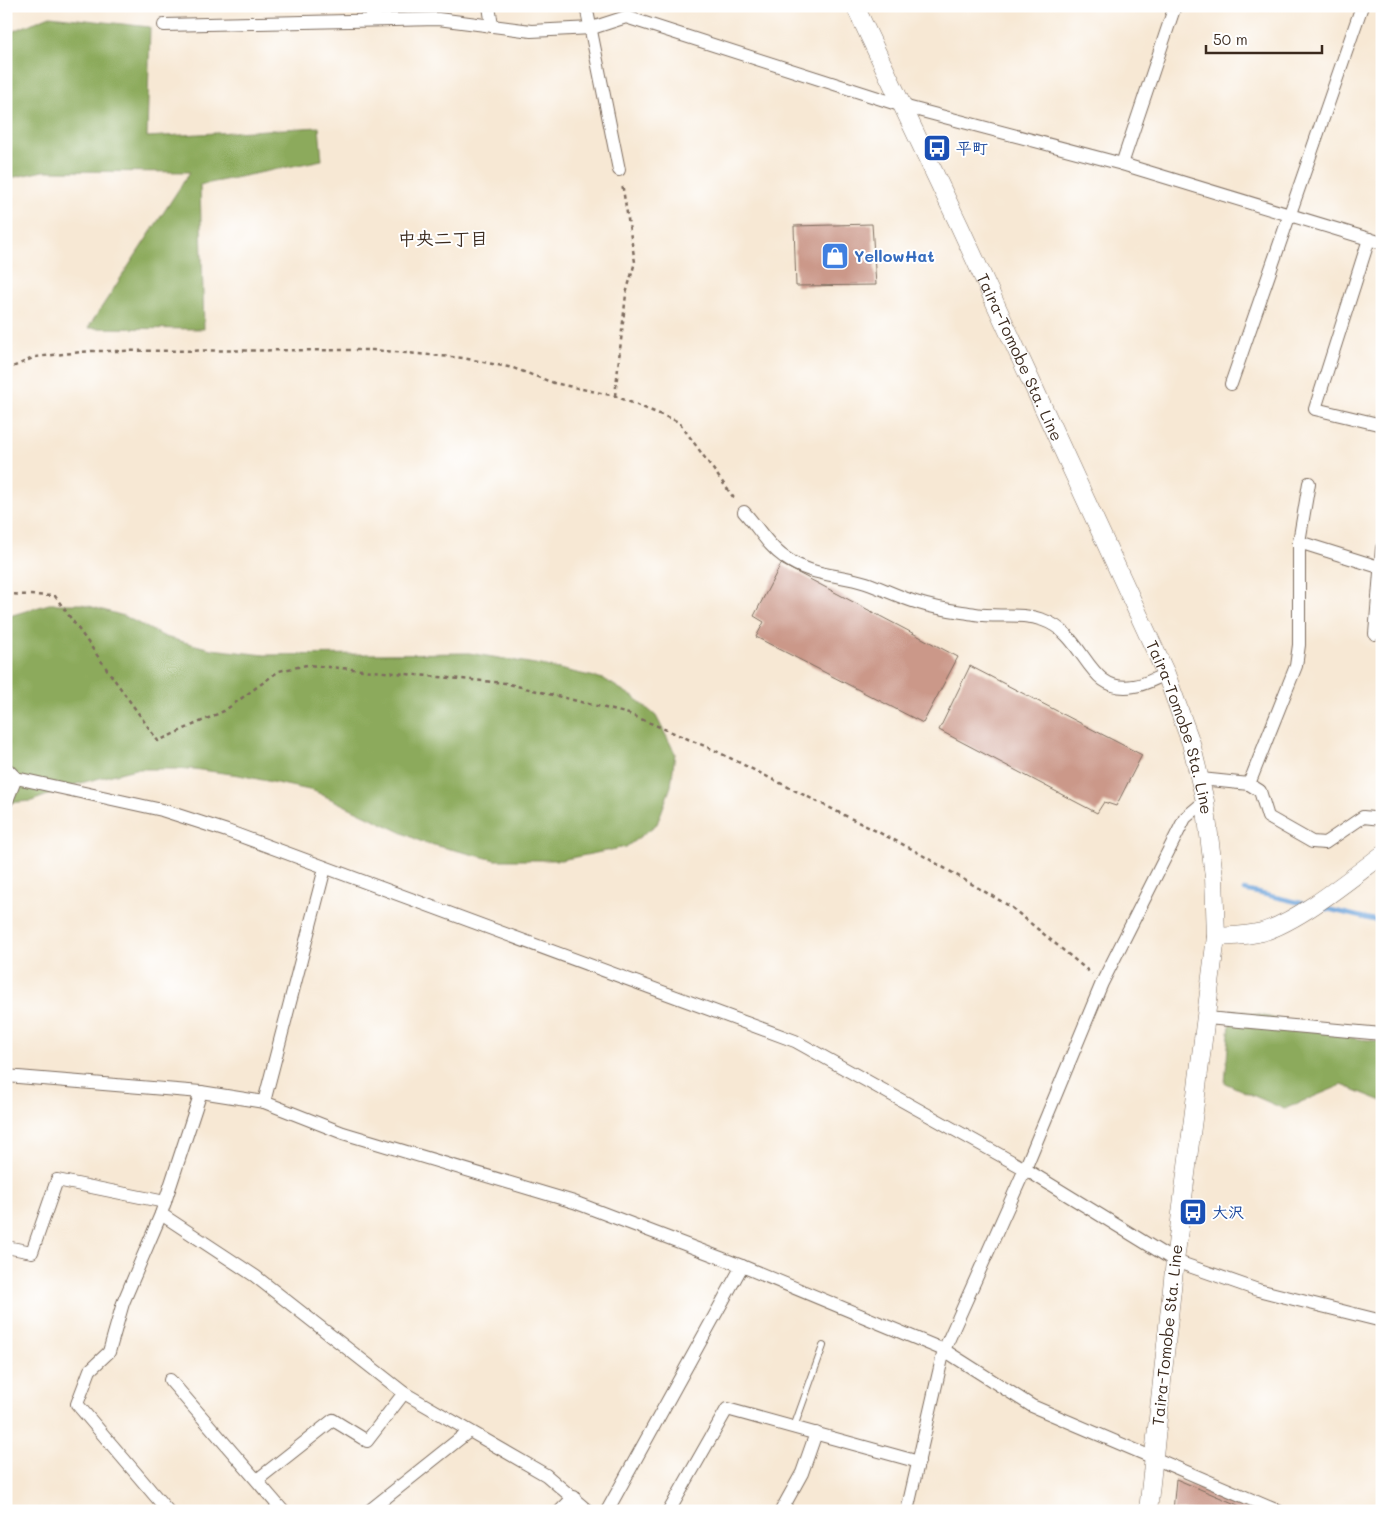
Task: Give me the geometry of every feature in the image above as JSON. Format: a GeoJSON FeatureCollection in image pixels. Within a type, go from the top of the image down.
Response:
{"type":"FeatureCollection","features":[{"type":"Feature","properties":{"kind":"main road","name":"Taira-Tomobe Sta. Line"},"geometry":{"type":"LineString","coordinates":[[855,6],[1166,674],[1191,742],[1205,801],[1214,877],[1216,938],[1175,1261],[1148,1511]]}},
{"type":"Feature","properties":{"kind":"main road"},"geometry":{"type":"LineString","coordinates":[[1216,938],[1262,932],[1278,925],[1324,898],[1382,855]]}},
{"type":"Feature","properties":{"kind":"street"},"geometry":{"type":"LineString","coordinates":[[368,6],[377,20]]}},
{"type":"Feature","properties":{"kind":"street"},"geometry":{"type":"LineString","coordinates":[[489,6],[492,26]]}},
{"type":"Feature","properties":{"kind":"street"},"geometry":{"type":"LineString","coordinates":[[586,6],[592,28],[619,170]]}},
{"type":"Feature","properties":{"kind":"street"},"geometry":{"type":"LineString","coordinates":[[1122,164],[1175,6]]}},
{"type":"Feature","properties":{"kind":"street"},"geometry":{"type":"LineString","coordinates":[[1231,384],[1362,6]]}},
{"type":"Feature","properties":{"kind":"street"},"geometry":{"type":"LineString","coordinates":[[164,25],[438,19],[531,31],[592,28],[626,17],[903,106],[1122,164],[1376,241],[1315,409],[1382,425]]}},
{"type":"Feature","properties":{"kind":"street"},"geometry":{"type":"LineString","coordinates":[[1249,784],[1296,666],[1299,645],[1299,542],[1310,483]]}},
{"type":"Feature","properties":{"kind":"street"},"geometry":{"type":"LineString","coordinates":[[744,512],[756,529],[783,557],[804,570],[865,582],[920,604],[978,614],[1016,614],[1042,619],[1062,628],[1078,646],[1094,672],[1104,682],[1114,688],[1135,686],[1166,674]]}},
{"type":"Feature","properties":{"kind":"street"},"geometry":{"type":"LineString","coordinates":[[1299,542],[1380,568]]}},
{"type":"Feature","properties":{"kind":"street"},"geometry":{"type":"LineString","coordinates":[[1375,634],[1382,548]]}},
{"type":"Feature","properties":{"kind":"street"},"geometry":{"type":"LineString","coordinates":[[6,768],[16,778],[162,810],[326,868],[795,1041],[1025,1169],[1175,1261],[1258,1290],[1382,1321]]}},
{"type":"Feature","properties":{"kind":"street"},"geometry":{"type":"LineString","coordinates":[[6,803],[16,778]]}},
{"type":"Feature","properties":{"kind":"street"},"geometry":{"type":"LineString","coordinates":[[1200,779],[1249,784],[1260,791],[1268,817],[1312,842],[1325,843],[1363,817],[1382,819]]}},
{"type":"Feature","properties":{"kind":"street"},"geometry":{"type":"LineString","coordinates":[[907,1511],[944,1350],[1025,1169],[1102,983],[1186,818],[1205,801]]}},
{"type":"Feature","properties":{"kind":"street"},"geometry":{"type":"LineString","coordinates":[[264,1102],[326,868]]}},
{"type":"Feature","properties":{"kind":"street"},"geometry":{"type":"LineString","coordinates":[[1207,1018],[1382,1034]]}},
{"type":"Feature","properties":{"kind":"street"},"geometry":{"type":"LineString","coordinates":[[6,1076],[201,1092],[264,1102],[344,1134],[574,1202],[742,1266],[944,1350],[1032,1406],[1154,1456],[1278,1511]]}},
{"type":"Feature","properties":{"kind":"street"},"geometry":{"type":"LineString","coordinates":[[168,1511],[77,1404],[90,1370],[109,1352],[123,1303],[163,1208],[201,1092]]}},
{"type":"Feature","properties":{"kind":"street"},"geometry":{"type":"LineString","coordinates":[[6,1247],[32,1252],[57,1180],[163,1208],[255,1276],[404,1393],[468,1432],[546,1474],[588,1511]]}},
{"type":"Feature","properties":{"kind":"street"},"geometry":{"type":"LineString","coordinates":[[607,1511],[742,1266]]}},
{"type":"Feature","properties":{"kind":"street"},"geometry":{"type":"LineString","coordinates":[[170,1380],[283,1511]]}},
{"type":"Feature","properties":{"kind":"street"},"geometry":{"type":"LineString","coordinates":[[257,1480],[333,1420],[367,1441],[404,1393]]}},
{"type":"Feature","properties":{"kind":"street"},"geometry":{"type":"LineString","coordinates":[[669,1511],[727,1409],[918,1462]]}},
{"type":"Feature","properties":{"kind":"street"},"geometry":{"type":"LineString","coordinates":[[369,1511],[468,1432]]}},
{"type":"Feature","properties":{"kind":"street"},"geometry":{"type":"LineString","coordinates":[[781,1511],[802,1473],[816,1433]]}},
{"type":"Feature","properties":{"kind":"street"},"geometry":{"type":"LineString","coordinates":[[560,1511],[574,1497]]}},
{"type":"Feature","properties":{"kind":"lane"},"geometry":{"type":"LineString","coordinates":[[794,1427],[822,1346]]}},
{"type":"Feature","properties":{"kind":"path"},"geometry":{"type":"LineString","coordinates":[[615,396],[626,294],[635,262],[619,170]]}},
{"type":"Feature","properties":{"kind":"path"},"geometry":{"type":"LineString","coordinates":[[6,370],[35,357],[91,351],[373,350],[463,358],[512,368],[554,383],[615,396],[679,422],[744,512]]}},
{"type":"Feature","properties":{"kind":"path"},"geometry":{"type":"LineString","coordinates":[[6,594],[55,596],[158,741],[224,711],[279,671],[307,665],[505,682],[629,714],[714,750],[910,848],[1011,907],[1102,983]]}},
{"type":"Feature","properties":{"kind":"green space"},"geometry":{"type":"Polygon","coordinates":[[[50,16],[150,27],[147,137],[319,127],[322,160],[200,185],[204,329],[88,328],[190,172],[43,171],[6,179],[6,34],[50,16]]]}},
{"type":"Feature","properties":{"kind":"green space"},"geometry":{"type":"Polygon","coordinates":[[[49,604],[82,604],[124,616],[165,637],[211,649],[265,655],[469,653],[541,665],[604,679],[635,698],[656,716],[675,753],[671,786],[657,824],[626,847],[561,860],[495,860],[422,842],[314,791],[239,775],[193,769],[135,769],[77,784],[32,801],[6,803],[6,617],[49,604]]]}},
{"type":"Feature","properties":{"kind":"green space"},"geometry":{"type":"Polygon","coordinates":[[[1231,1010],[1269,1017],[1344,1036],[1382,1041],[1382,1101],[1342,1085],[1284,1109],[1225,1083],[1231,1010]]]}},
{"type":"Feature","properties":{"kind":"building","name":"YellowHat"},"geometry":{"type":"Polygon","coordinates":[[[872,224],[876,285],[796,286],[794,226],[872,224]]]}},
{"type":"Feature","properties":{"kind":"building"},"geometry":{"type":"Polygon","coordinates":[[[781,564],[958,657],[923,723],[756,637],[764,622],[754,616],[781,564]]]}},
{"type":"Feature","properties":{"kind":"building"},"geometry":{"type":"Polygon","coordinates":[[[970,666],[1142,755],[1116,806],[1104,802],[1097,813],[939,730],[970,666]]]}},
{"type":"Feature","properties":{"kind":"building"},"geometry":{"type":"Polygon","coordinates":[[[1176,1479],[1252,1511],[1173,1511],[1176,1479]]]}},
{"type":"Feature","properties":{"kind":"waterway"},"geometry":{"type":"LineString","coordinates":[[1244,890],[1306,904]]}},
{"type":"Feature","properties":{"kind":"waterway"},"geometry":{"type":"LineString","coordinates":[[1319,907],[1382,922]]}},
{"type":"Feature","properties":{"kind":"place","name":"平町"},"geometry":{"type":"Point","coordinates":[937,148]}},
{"type":"Feature","properties":{"kind":"place","name":"YellowHat"},"geometry":{"type":"Point","coordinates":[835,256]}},
{"type":"Feature","properties":{"kind":"place","name":"大沢"},"geometry":{"type":"Point","coordinates":[1193,1212]}},
{"type":"Feature","properties":{"kind":"district","name":"中央二丁目"},"geometry":{"type":"Point","coordinates":[443,239]}}]}
